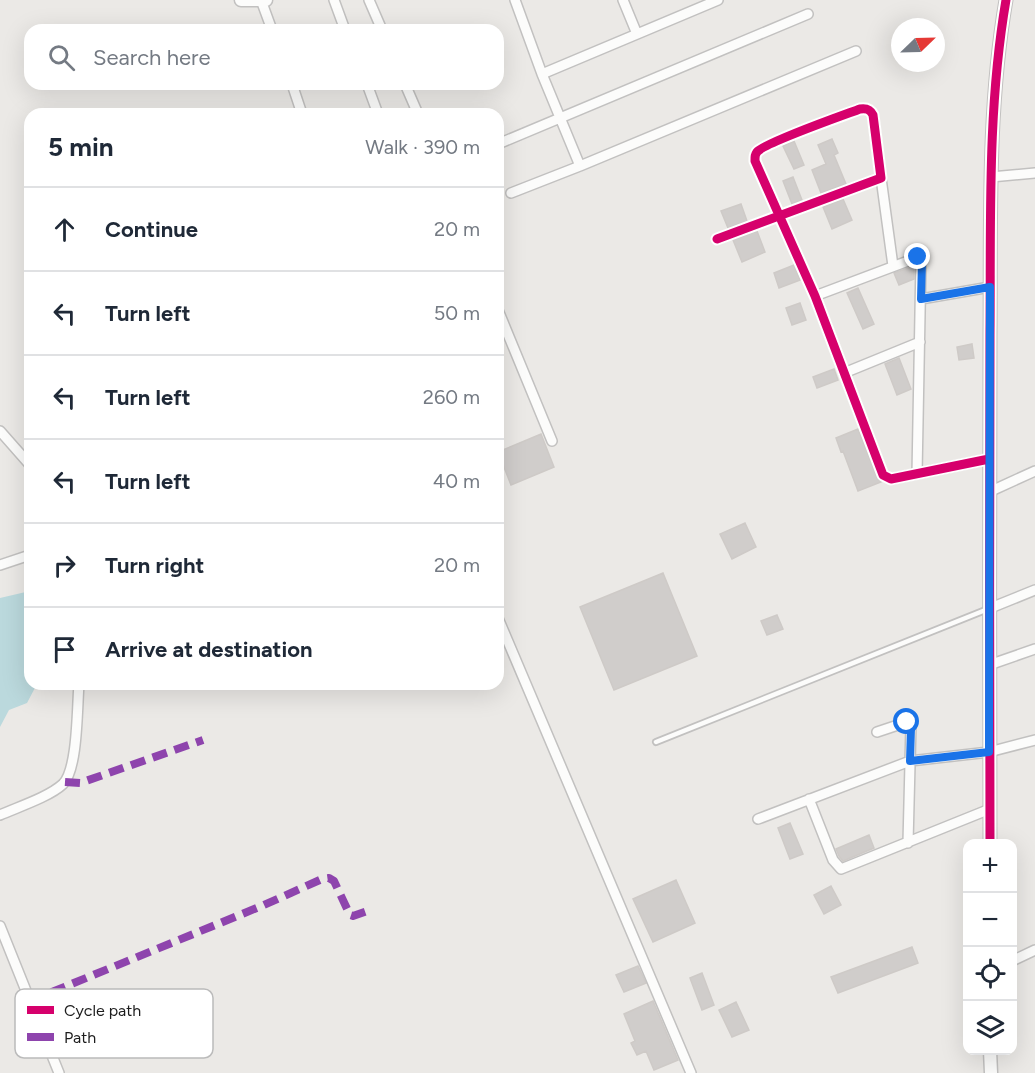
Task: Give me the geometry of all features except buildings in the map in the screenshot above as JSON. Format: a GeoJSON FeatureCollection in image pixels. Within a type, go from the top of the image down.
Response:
{"type":"FeatureCollection","features":[{"type":"Feature","properties":{"kind":"street"},"geometry":{"type":"LineString","coordinates":[[242,0],[263,0],[270,24]]}},
{"type":"Feature","properties":{"kind":"street"},"geometry":{"type":"LineString","coordinates":[[334,0],[343,24]]}},
{"type":"Feature","properties":{"kind":"street"},"geometry":{"type":"LineString","coordinates":[[369,0],[379,24]]}},
{"type":"Feature","properties":{"kind":"street"},"geometry":{"type":"LineString","coordinates":[[515,0],[542,75],[580,166]]}},
{"type":"Feature","properties":{"kind":"street"},"geometry":{"type":"LineString","coordinates":[[623,0],[637,34]]}},
{"type":"Feature","properties":{"kind":"street"},"geometry":{"type":"LineString","coordinates":[[542,75],[700,4],[718,0]]}},
{"type":"Feature","properties":{"kind":"street"},"geometry":{"type":"LineString","coordinates":[[990,839],[988,609],[991,177],[997,77],[1006,0]]}},
{"type":"Feature","properties":{"kind":"street"},"geometry":{"type":"LineString","coordinates":[[504,142],[808,14]]}},
{"type":"Feature","properties":{"kind":"street"},"geometry":{"type":"LineString","coordinates":[[511,193],[856,51]]}},
{"type":"Feature","properties":{"kind":"street"},"geometry":{"type":"LineString","coordinates":[[294,90],[300,108]]}},
{"type":"Feature","properties":{"kind":"street"},"geometry":{"type":"LineString","coordinates":[[369,90],[376,108]]}},
{"type":"Feature","properties":{"kind":"street"},"geometry":{"type":"LineString","coordinates":[[408,90],[415,108]]}},
{"type":"Feature","properties":{"kind":"street"},"geometry":{"type":"LineString","coordinates":[[893,266],[873,115],[868,109],[860,109],[778,141],[757,153],[755,161],[815,296],[883,475],[891,479],[989,459]]}},
{"type":"Feature","properties":{"kind":"street"},"geometry":{"type":"LineString","coordinates":[[991,177],[1035,173]]}},
{"type":"Feature","properties":{"kind":"street"},"geometry":{"type":"LineString","coordinates":[[717,239],[881,178]]}},
{"type":"Feature","properties":{"kind":"street"},"geometry":{"type":"LineString","coordinates":[[815,296],[916,258],[921,260],[917,474]]}},
{"type":"Feature","properties":{"kind":"street"},"geometry":{"type":"LineString","coordinates":[[921,299],[990,287]]}},
{"type":"Feature","properties":{"kind":"street"},"geometry":{"type":"LineString","coordinates":[[504,325],[552,441]]}},
{"type":"Feature","properties":{"kind":"street"},"geometry":{"type":"LineString","coordinates":[[844,373],[920,342]]}},
{"type":"Feature","properties":{"kind":"street"},"geometry":{"type":"LineString","coordinates":[[0,431],[24,458]]}},
{"type":"Feature","properties":{"kind":"street"},"geometry":{"type":"LineString","coordinates":[[989,492],[1035,471]]}},
{"type":"Feature","properties":{"kind":"street"},"geometry":{"type":"LineString","coordinates":[[0,565],[24,557]]}},
{"type":"Feature","properties":{"kind":"street"},"geometry":{"type":"LineString","coordinates":[[988,609],[1035,590]]}},
{"type":"Feature","properties":{"kind":"street"},"geometry":{"type":"LineString","coordinates":[[504,632],[691,1073]]}},
{"type":"Feature","properties":{"kind":"street"},"geometry":{"type":"LineString","coordinates":[[989,665],[1035,649]]}},
{"type":"Feature","properties":{"kind":"street"},"geometry":{"type":"LineString","coordinates":[[0,814],[57,788],[68,778],[73,764],[79,690]]}},
{"type":"Feature","properties":{"kind":"street"},"geometry":{"type":"LineString","coordinates":[[877,732],[910,723],[908,843]]}},
{"type":"Feature","properties":{"kind":"street"},"geometry":{"type":"LineString","coordinates":[[758,819],[910,761],[989,752],[1035,740]]}},
{"type":"Feature","properties":{"kind":"street"},"geometry":{"type":"LineString","coordinates":[[809,799],[833,860],[840,869],[990,809]]}},
{"type":"Feature","properties":{"kind":"street"},"geometry":{"type":"LineString","coordinates":[[0,926],[25,989]]}},
{"type":"Feature","properties":{"kind":"street"},"geometry":{"type":"LineString","coordinates":[[1017,959],[1035,951]]}},
{"type":"Feature","properties":{"kind":"street"},"geometry":{"type":"LineString","coordinates":[[990,1055],[991,1073]]}},
{"type":"Feature","properties":{"kind":"street"},"geometry":{"type":"LineString","coordinates":[[53,1058],[59,1073]]}},
{"type":"Feature","properties":{"kind":"lane"},"geometry":{"type":"LineString","coordinates":[[656,742],[988,609]]}},
{"type":"Feature","properties":{"kind":"water"},"geometry":{"type":"Polygon","coordinates":[[[24,592],[24,690],[34,690],[27,703],[9,710],[0,727],[0,598],[24,592]]]}},
{"type":"Feature","properties":{"kind":"marked path"},"geometry":{"type":"LineString","coordinates":[[65,782],[80,783],[203,740]]}},
{"type":"Feature","properties":{"kind":"marked path"},"geometry":{"type":"LineString","coordinates":[[59,989],[322,879],[329,878],[334,881],[350,915],[370,910]]}},
{"type":"Feature","properties":{"kind":"cycle path"},"geometry":{"type":"LineString","coordinates":[[990,839],[991,167],[996,83],[1006,0]]}},
{"type":"Feature","properties":{"kind":"cycle path"},"geometry":{"type":"LineString","coordinates":[[717,239],[881,178],[873,115],[869,110],[860,109],[774,142],[757,152],[755,161],[815,296],[883,475],[891,479],[989,459]]}},
{"type":"Feature","properties":{"kind":"route"},"geometry":{"type":"LineString","coordinates":[[907,722],[910,723],[911,728],[910,761],[989,752],[990,287],[921,299],[922,262],[918,257]]}}]}
